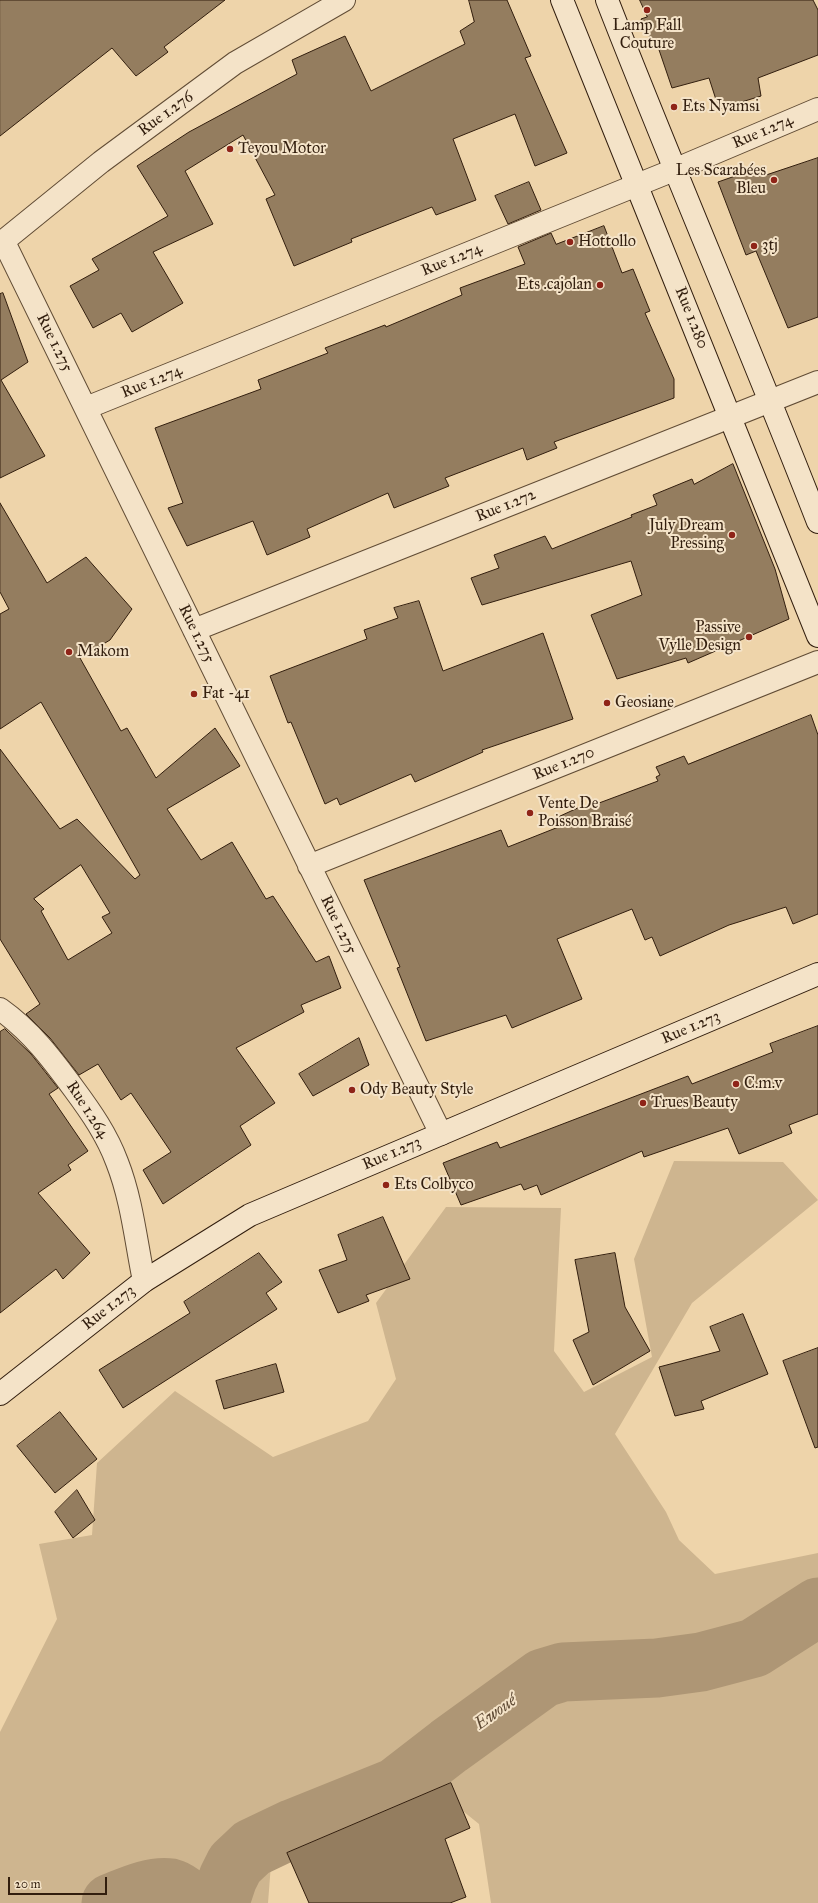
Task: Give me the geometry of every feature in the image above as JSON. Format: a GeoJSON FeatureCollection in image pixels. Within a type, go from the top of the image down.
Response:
{"type":"FeatureCollection","features":[{"type":"Feature","properties":{"kind":"street","name":"Rue 1.276"},"geometry":{"type":"LineString","coordinates":[[2,243],[101,162],[234,63],[344,0]]}},
{"type":"Feature","properties":{"kind":"street","name":"Rue 1.280"},"geometry":{"type":"LineString","coordinates":[[562,0],[818,636]]}},
{"type":"Feature","properties":{"kind":"street"},"geometry":{"type":"LineString","coordinates":[[606,0],[674,170],[771,401],[818,522]]}},
{"type":"Feature","properties":{"kind":"street","name":"Rue 1.274"},"geometry":{"type":"LineString","coordinates":[[86,408],[674,170],[818,109]]}},
{"type":"Feature","properties":{"kind":"street","name":"Rue 1.275"},"geometry":{"type":"LineString","coordinates":[[2,243],[86,408],[441,1134]]}},
{"type":"Feature","properties":{"kind":"street","name":"Rue 1.272"},"geometry":{"type":"LineString","coordinates":[[194,630],[818,382]]}},
{"type":"Feature","properties":{"kind":"street","name":"Rue 1.270"},"geometry":{"type":"LineString","coordinates":[[310,866],[818,662]]}},
{"type":"Feature","properties":{"kind":"street","name":"Rue 1.273"},"geometry":{"type":"LineString","coordinates":[[0,1394],[144,1281],[250,1215],[818,974]]}},
{"type":"Feature","properties":{"kind":"street","name":"Rue 1.264"},"geometry":{"type":"LineString","coordinates":[[0,1009],[13,1018],[42,1046],[99,1123],[119,1168],[128,1201],[144,1281]]}},
{"type":"Feature","properties":{"kind":"shaded area"},"geometry":{"type":"Polygon","coordinates":[[[674,1161],[783,1162],[818,1200],[692,1303],[615,1434],[666,1512],[679,1540],[715,1574],[818,1553],[818,1903],[491,1903],[479,1824],[428,1783],[272,1851],[268,1903],[0,1903],[0,1732],[57,1619],[39,1544],[92,1535],[97,1463],[175,1391],[273,1457],[368,1421],[396,1379],[376,1303],[446,1207],[561,1208],[554,1351],[584,1392],[652,1357],[634,1259],[674,1161]]]}},
{"type":"Feature","properties":{"kind":"building"},"geometry":{"type":"Polygon","coordinates":[[[0,0],[225,0],[164,47],[168,52],[136,76],[112,48],[0,136],[0,0]]]}},
{"type":"Feature","properties":{"kind":"building"},"geometry":{"type":"Polygon","coordinates":[[[469,0],[507,0],[531,56],[525,58],[567,153],[535,166],[515,114],[453,139],[476,200],[436,215],[432,207],[351,239],[352,242],[294,266],[266,199],[275,195],[243,135],[185,171],[213,224],[153,252],[183,303],[132,332],[121,313],[93,328],[70,286],[99,270],[92,259],[168,216],[137,166],[189,132],[297,74],[292,60],[345,36],[371,91],[465,44],[460,31],[474,22],[469,0]]]}},
{"type":"Feature","properties":{"kind":"building"},"geometry":{"type":"Polygon","coordinates":[[[640,0],[813,0],[818,10],[818,55],[758,78],[761,96],[719,109],[709,78],[672,88],[656,41],[652,42],[641,19],[647,17],[640,0]]]}},
{"type":"Feature","properties":{"kind":"building"},"geometry":{"type":"Polygon","coordinates":[[[818,158],[818,317],[788,328],[756,251],[746,255],[718,182],[761,167],[765,175],[818,158]]]}},
{"type":"Feature","properties":{"kind":"building"},"geometry":{"type":"Polygon","coordinates":[[[529,182],[541,210],[508,224],[495,196],[529,182]]]}},
{"type":"Feature","properties":{"kind":"building"},"geometry":{"type":"Polygon","coordinates":[[[604,226],[622,273],[633,269],[650,311],[645,313],[674,379],[674,398],[554,442],[557,448],[527,460],[523,448],[445,478],[449,486],[394,508],[388,493],[307,529],[310,537],[267,555],[253,521],[187,546],[168,508],[183,503],[155,428],[261,389],[258,380],[328,353],[325,348],[385,325],[386,327],[462,295],[460,288],[525,264],[518,247],[551,233],[556,244],[604,226]]]}},
{"type":"Feature","properties":{"kind":"building"},"geometry":{"type":"Polygon","coordinates":[[[3,293],[28,362],[1,380],[45,456],[0,478],[0,294],[3,293]]]}},
{"type":"Feature","properties":{"kind":"building"},"geometry":{"type":"Polygon","coordinates":[[[733,464],[775,569],[789,619],[688,663],[686,658],[617,679],[591,615],[642,595],[631,561],[482,605],[471,578],[499,568],[494,555],[545,536],[552,549],[632,517],[631,515],[657,505],[653,495],[692,479],[694,484],[733,464]]]}},
{"type":"Feature","properties":{"kind":"building"},"geometry":{"type":"Polygon","coordinates":[[[0,503],[47,583],[86,557],[132,609],[110,640],[80,658],[121,731],[127,728],[156,778],[215,728],[240,766],[167,809],[201,860],[232,842],[266,899],[273,896],[316,962],[329,956],[341,988],[301,1005],[304,1012],[236,1048],[275,1103],[240,1126],[251,1145],[163,1204],[143,1170],[171,1152],[131,1093],[121,1100],[98,1064],[79,1075],[50,1038],[26,1014],[40,1004],[0,939],[0,749],[60,829],[77,819],[135,879],[140,875],[41,702],[0,729],[0,614],[9,609],[0,592],[0,503]],[[81,865],[34,899],[44,909],[41,911],[68,960],[112,933],[102,917],[110,913],[81,865]]]}},
{"type":"Feature","properties":{"kind":"building"},"geometry":{"type":"Polygon","coordinates":[[[419,601],[443,671],[543,633],[573,719],[482,750],[483,752],[415,782],[411,774],[340,805],[337,798],[325,804],[291,722],[288,723],[270,676],[367,639],[364,630],[398,618],[394,608],[419,601]]]}},
{"type":"Feature","properties":{"kind":"building"},"geometry":{"type":"Polygon","coordinates":[[[811,715],[818,735],[818,914],[793,924],[786,907],[729,925],[660,956],[652,937],[645,940],[632,909],[557,939],[582,999],[512,1028],[506,1015],[426,1041],[397,968],[400,967],[364,880],[501,830],[508,847],[561,826],[558,817],[582,806],[583,809],[658,781],[656,777],[660,775],[656,767],[684,756],[688,764],[811,715]]]}},
{"type":"Feature","properties":{"kind":"building"},"geometry":{"type":"Polygon","coordinates":[[[818,1026],[818,1114],[789,1125],[792,1133],[739,1154],[728,1128],[644,1157],[642,1151],[541,1195],[537,1185],[524,1190],[521,1184],[461,1205],[443,1163],[497,1142],[500,1148],[688,1076],[692,1084],[773,1052],[770,1044],[818,1026]]]}},
{"type":"Feature","properties":{"kind":"building"},"geometry":{"type":"Polygon","coordinates":[[[5,1029],[31,1054],[58,1088],[49,1094],[88,1151],[68,1165],[71,1170],[38,1193],[90,1253],[63,1279],[56,1269],[0,1313],[0,1032],[5,1029]]]}},
{"type":"Feature","properties":{"kind":"building"},"geometry":{"type":"Polygon","coordinates":[[[359,1038],[369,1065],[313,1096],[299,1074],[359,1038]]]}},
{"type":"Feature","properties":{"kind":"building"},"geometry":{"type":"Polygon","coordinates":[[[383,1217],[410,1279],[366,1295],[369,1301],[338,1313],[319,1270],[347,1260],[338,1235],[383,1217]]]}},
{"type":"Feature","properties":{"kind":"building"},"geometry":{"type":"Polygon","coordinates":[[[259,1253],[282,1282],[266,1293],[277,1309],[123,1408],[99,1370],[190,1313],[184,1302],[259,1253]]]}},
{"type":"Feature","properties":{"kind":"building"},"geometry":{"type":"Polygon","coordinates":[[[615,1253],[625,1307],[650,1351],[593,1385],[573,1340],[589,1332],[575,1260],[615,1253]]]}},
{"type":"Feature","properties":{"kind":"building"},"geometry":{"type":"Polygon","coordinates":[[[743,1314],[768,1374],[701,1401],[704,1409],[675,1416],[659,1367],[720,1351],[710,1327],[743,1314]]]}},
{"type":"Feature","properties":{"kind":"building"},"geometry":{"type":"Polygon","coordinates":[[[818,1348],[818,1447],[815,1448],[783,1361],[818,1348]]]}},
{"type":"Feature","properties":{"kind":"building"},"geometry":{"type":"Polygon","coordinates":[[[276,1364],[284,1392],[224,1409],[216,1381],[276,1364]]]}},
{"type":"Feature","properties":{"kind":"building"},"geometry":{"type":"Polygon","coordinates":[[[60,1412],[97,1459],[55,1493],[17,1446],[60,1412]]]}},
{"type":"Feature","properties":{"kind":"building"},"geometry":{"type":"Polygon","coordinates":[[[77,1490],[95,1520],[73,1538],[55,1512],[77,1490]]]}},
{"type":"Feature","properties":{"kind":"building"},"geometry":{"type":"Polygon","coordinates":[[[451,1783],[470,1828],[445,1839],[466,1897],[450,1903],[309,1903],[287,1853],[451,1783]]]}},
{"type":"Feature","properties":{"kind":"waterway","name":"Ewoué"},"geometry":{"type":"LineString","coordinates":[[216,1903],[223,1893],[235,1864],[252,1848],[294,1828],[396,1787],[449,1746],[543,1678],[563,1672],[657,1668],[701,1662],[754,1648],[818,1607]]}},
{"type":"Feature","properties":{"kind":"waterway","name":"Ewoué"},"geometry":{"type":"LineString","coordinates":[[111,1903],[140,1892],[163,1887],[177,1890],[191,1903]]}},
{"type":"Feature","properties":{"kind":"place","name":"Lamp Fall Couture"},"geometry":{"type":"Point","coordinates":[647,10]}},
{"type":"Feature","properties":{"kind":"place","name":"Ets Nyamsi"},"geometry":{"type":"Point","coordinates":[674,107]}},
{"type":"Feature","properties":{"kind":"place","name":"Teyou Motor"},"geometry":{"type":"Point","coordinates":[230,149]}},
{"type":"Feature","properties":{"kind":"place","name":"Les Scarabées Bleu"},"geometry":{"type":"Point","coordinates":[774,180]}},
{"type":"Feature","properties":{"kind":"place","name":"Hottollo"},"geometry":{"type":"Point","coordinates":[570,242]}},
{"type":"Feature","properties":{"kind":"place","name":"3tj"},"geometry":{"type":"Point","coordinates":[754,246]}},
{"type":"Feature","properties":{"kind":"place","name":"Ets .cajolan"},"geometry":{"type":"Point","coordinates":[600,285]}},
{"type":"Feature","properties":{"kind":"place","name":"July Dream Pressing"},"geometry":{"type":"Point","coordinates":[732,535]}},
{"type":"Feature","properties":{"kind":"place","name":"Passive Vylle Design"},"geometry":{"type":"Point","coordinates":[749,637]}},
{"type":"Feature","properties":{"kind":"place","name":"Makom"},"geometry":{"type":"Point","coordinates":[69,652]}},
{"type":"Feature","properties":{"kind":"place","name":"Fat -41"},"geometry":{"type":"Point","coordinates":[194,694]}},
{"type":"Feature","properties":{"kind":"place","name":"Geosiane"},"geometry":{"type":"Point","coordinates":[607,703]}},
{"type":"Feature","properties":{"kind":"place","name":"Vente De Poisson Braisé"},"geometry":{"type":"Point","coordinates":[530,813]}},
{"type":"Feature","properties":{"kind":"place","name":"C.m.v"},"geometry":{"type":"Point","coordinates":[736,1084]}},
{"type":"Feature","properties":{"kind":"place","name":"Ody Beauty Style"},"geometry":{"type":"Point","coordinates":[352,1090]}},
{"type":"Feature","properties":{"kind":"place","name":"Trues Beauty"},"geometry":{"type":"Point","coordinates":[643,1103]}},
{"type":"Feature","properties":{"kind":"place","name":"Ets Colbyco"},"geometry":{"type":"Point","coordinates":[386,1185]}}]}
